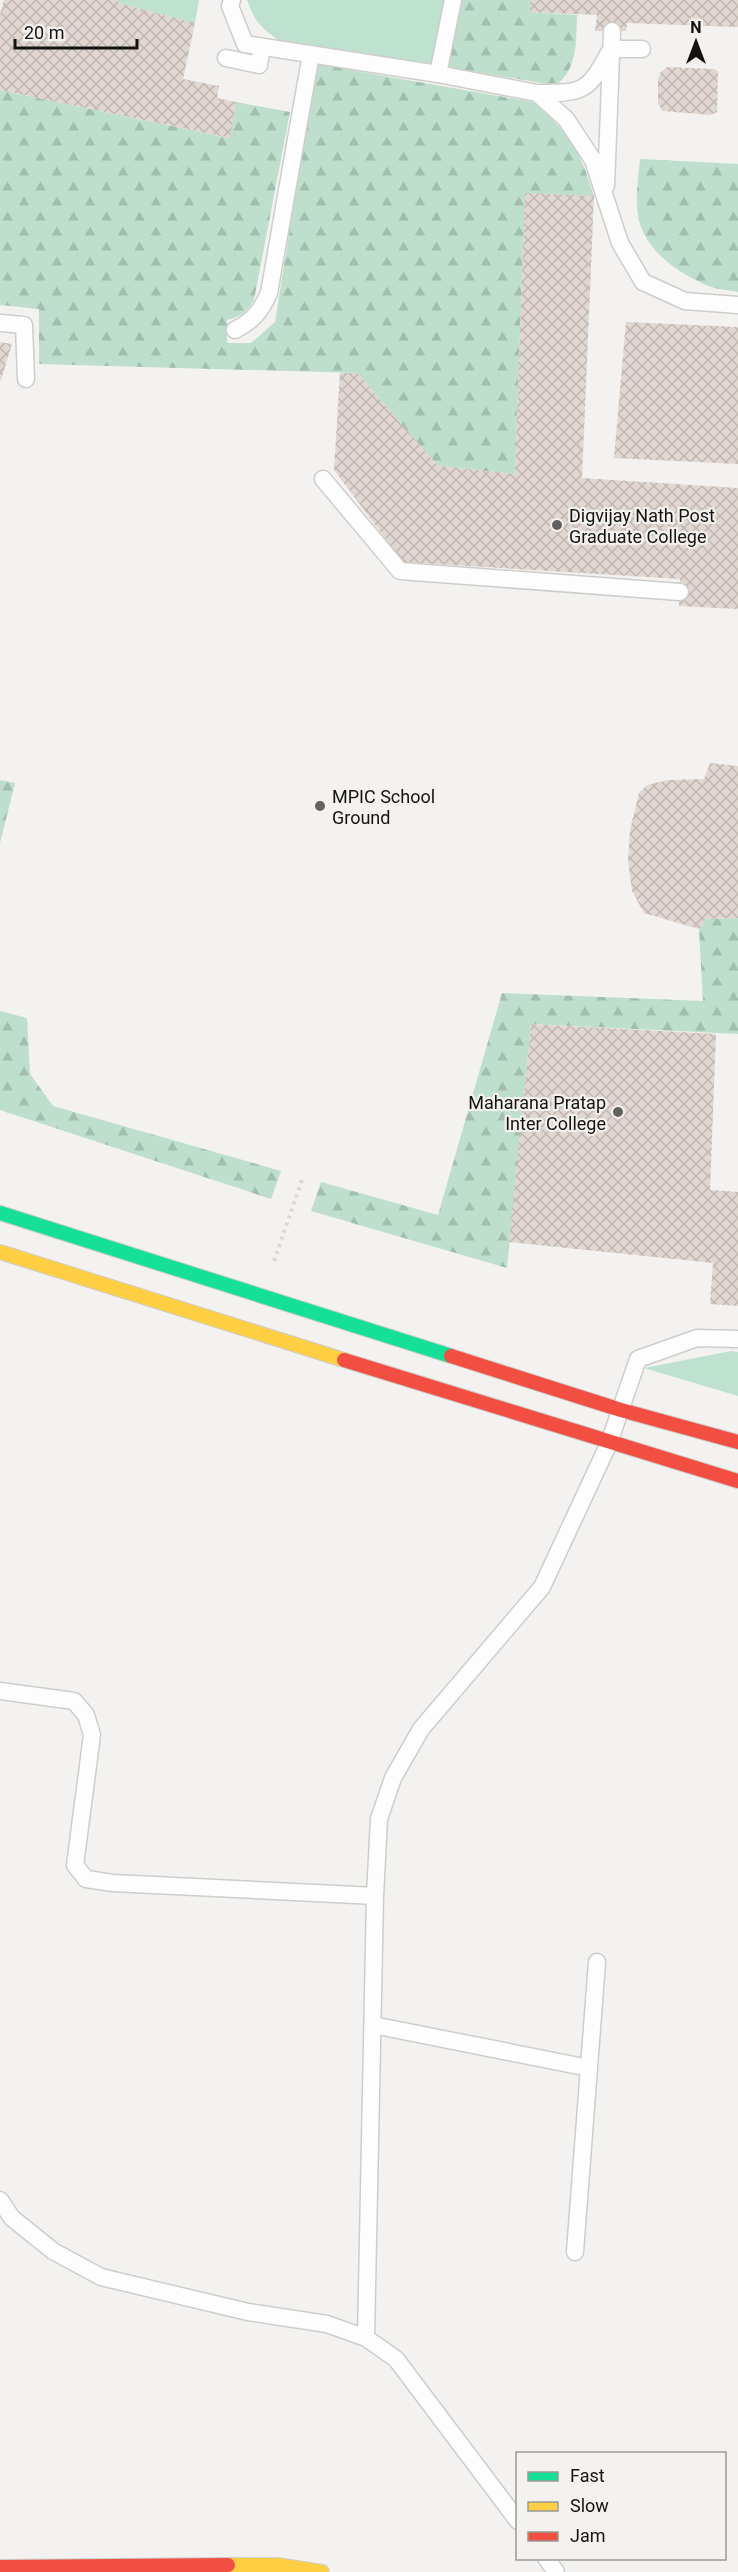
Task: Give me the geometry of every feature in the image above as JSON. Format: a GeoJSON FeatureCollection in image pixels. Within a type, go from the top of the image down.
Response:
{"type":"FeatureCollection","features":[{"type":"Feature","properties":{"kind":"main road"},"geometry":{"type":"LineString","coordinates":[[0,1213],[621,1410],[738,1442]]}},
{"type":"Feature","properties":{"kind":"main road"},"geometry":{"type":"LineString","coordinates":[[0,1252],[609,1443],[738,1481]]}},
{"type":"Feature","properties":{"kind":"main road"},"geometry":{"type":"LineString","coordinates":[[0,2567],[277,2565],[322,2572]]}},
{"type":"Feature","properties":{"kind":"lane"},"geometry":{"type":"LineString","coordinates":[[232,0],[230,6],[245,44],[438,74],[537,93],[571,93],[594,81],[611,49]]}},
{"type":"Feature","properties":{"kind":"lane"},"geometry":{"type":"LineString","coordinates":[[438,74],[453,0]]}},
{"type":"Feature","properties":{"kind":"lane"},"geometry":{"type":"LineString","coordinates":[[605,196],[612,31]]}},
{"type":"Feature","properties":{"kind":"lane"},"geometry":{"type":"LineString","coordinates":[[226,58],[259,65],[262,47]]}},
{"type":"Feature","properties":{"kind":"lane"},"geometry":{"type":"LineString","coordinates":[[611,49],[642,49]]}},
{"type":"Feature","properties":{"kind":"lane"},"geometry":{"type":"LineString","coordinates":[[235,330],[248,323],[260,311],[269,293],[311,54]]}},
{"type":"Feature","properties":{"kind":"lane"},"geometry":{"type":"LineString","coordinates":[[537,93],[566,119],[593,160],[620,243],[642,282],[685,301],[738,305]]}},
{"type":"Feature","properties":{"kind":"lane"},"geometry":{"type":"LineString","coordinates":[[0,322],[24,325],[26,379]]}},
{"type":"Feature","properties":{"kind":"lane"},"geometry":{"type":"LineString","coordinates":[[323,479],[397,578],[680,592]]}},
{"type":"Feature","properties":{"kind":"lane"},"geometry":{"type":"LineString","coordinates":[[366,2338],[375,1896],[379,1819],[393,1778],[422,1729],[542,1587],[609,1443],[638,1359],[697,1338],[738,1339]]}},
{"type":"Feature","properties":{"kind":"lane"},"geometry":{"type":"LineString","coordinates":[[0,1691],[74,1701],[86,1715],[92,1735],[75,1865],[86,1879],[113,1883],[375,1896]]}},
{"type":"Feature","properties":{"kind":"lane"},"geometry":{"type":"LineString","coordinates":[[575,2252],[597,1962]]}},
{"type":"Feature","properties":{"kind":"lane"},"geometry":{"type":"LineString","coordinates":[[373,2025],[589,2068]]}},
{"type":"Feature","properties":{"kind":"lane"},"geometry":{"type":"LineString","coordinates":[[0,2200],[12,2218],[53,2252],[101,2277],[248,2312],[327,2324],[366,2338],[396,2359],[516,2518]]}},
{"type":"Feature","properties":{"kind":"lane"},"geometry":{"type":"LineString","coordinates":[[547,2560],[556,2572]]}},
{"type":"Feature","properties":{"kind":"path"},"geometry":{"type":"LineString","coordinates":[[262,1296],[303,1177]]}},
{"type":"Feature","properties":{"kind":"green space"},"geometry":{"type":"Polygon","coordinates":[[[119,0],[199,0],[195,23],[118,3],[119,0]]]}},
{"type":"Feature","properties":{"kind":"green space"},"geometry":{"type":"Polygon","coordinates":[[[247,0],[445,0],[432,65],[280,41],[259,24],[247,0]]]}},
{"type":"Feature","properties":{"kind":"green space"},"geometry":{"type":"Polygon","coordinates":[[[461,0],[531,0],[531,12],[577,15],[575,52],[565,76],[559,83],[547,84],[447,67],[461,0]]]}},
{"type":"Feature","properties":{"kind":"green space"},"geometry":{"type":"Polygon","coordinates":[[[316,64],[533,102],[556,123],[572,143],[584,166],[594,196],[525,194],[515,474],[438,466],[357,373],[39,364],[39,309],[0,305],[0,90],[229,138],[236,102],[290,112],[254,300],[243,313],[227,320],[227,343],[251,343],[275,322],[316,64]]]}},
{"type":"Feature","properties":{"kind":"green space"},"geometry":{"type":"Polygon","coordinates":[[[640,159],[738,164],[738,292],[714,288],[689,277],[668,263],[651,245],[644,235],[638,216],[637,192],[640,159]]]}},
{"type":"Feature","properties":{"kind":"green space"},"geometry":{"type":"Polygon","coordinates":[[[0,780],[15,783],[0,843],[0,780]]]}},
{"type":"Feature","properties":{"kind":"green space"},"geometry":{"type":"Polygon","coordinates":[[[738,918],[738,1034],[531,1024],[507,1268],[311,1211],[321,1182],[438,1215],[502,993],[703,1001],[699,929],[706,919],[738,918]]]}},
{"type":"Feature","properties":{"kind":"green space"},"geometry":{"type":"Polygon","coordinates":[[[0,1011],[27,1018],[30,1074],[53,1106],[281,1171],[271,1199],[0,1110],[0,1011]]]}},
{"type":"Feature","properties":{"kind":"green space"},"geometry":{"type":"Polygon","coordinates":[[[731,1351],[738,1352],[738,1396],[644,1368],[731,1351]]]}},
{"type":"Feature","properties":{"kind":"building"},"geometry":{"type":"Polygon","coordinates":[[[4,0],[119,0],[118,3],[195,23],[183,79],[219,86],[217,98],[236,102],[230,138],[0,90],[0,14],[4,0]]]}},
{"type":"Feature","properties":{"kind":"building"},"geometry":{"type":"Polygon","coordinates":[[[531,0],[738,0],[738,27],[627,23],[626,31],[595,31],[597,15],[530,12],[531,0]]]}},
{"type":"Feature","properties":{"kind":"building"},"geometry":{"type":"Polygon","coordinates":[[[667,67],[715,69],[718,72],[717,112],[711,115],[663,111],[658,104],[658,80],[660,73],[667,67]]]}},
{"type":"Feature","properties":{"kind":"building","name":"Digvijay Nath Post Graduate College"},"geometry":{"type":"Polygon","coordinates":[[[525,193],[594,196],[582,478],[738,488],[738,609],[679,606],[680,579],[403,562],[334,470],[340,373],[357,373],[438,466],[515,474],[525,193]]]}},
{"type":"Feature","properties":{"kind":"building"},"geometry":{"type":"Polygon","coordinates":[[[626,322],[738,327],[738,464],[614,458],[626,322]]]}},
{"type":"Feature","properties":{"kind":"building"},"geometry":{"type":"Polygon","coordinates":[[[0,342],[12,344],[1,380],[0,380],[0,342]]]}},
{"type":"Feature","properties":{"kind":"building"},"geometry":{"type":"Polygon","coordinates":[[[710,763],[738,766],[738,918],[706,919],[699,929],[644,913],[632,891],[628,860],[630,830],[639,793],[647,785],[668,780],[704,779],[710,763]]]}},
{"type":"Feature","properties":{"kind":"building","name":"Maharana Pratap Inter College"},"geometry":{"type":"Polygon","coordinates":[[[531,1024],[716,1034],[710,1190],[738,1192],[738,1306],[710,1304],[713,1263],[509,1242],[531,1024]]]}},
{"type":"Feature","properties":{"kind":"traffic: fast"},"geometry":{"type":"LineString","coordinates":[[0,1213],[451,1356]]}},
{"type":"Feature","properties":{"kind":"traffic: slow"},"geometry":{"type":"LineString","coordinates":[[0,1252],[344,1360]]}},
{"type":"Feature","properties":{"kind":"traffic: slow"},"geometry":{"type":"LineString","coordinates":[[228,2565],[277,2565],[322,2572]]}},
{"type":"Feature","properties":{"kind":"traffic: jam"},"geometry":{"type":"LineString","coordinates":[[451,1356],[621,1410],[738,1442]]}},
{"type":"Feature","properties":{"kind":"traffic: jam"},"geometry":{"type":"LineString","coordinates":[[344,1360],[738,1481]]}},
{"type":"Feature","properties":{"kind":"traffic: jam"},"geometry":{"type":"LineString","coordinates":[[0,2567],[228,2565]]}},
{"type":"Feature","properties":{"kind":"place","name":"Digvijay Nath Post Graduate College"},"geometry":{"type":"Point","coordinates":[557,525]}},
{"type":"Feature","properties":{"kind":"place","name":"MPIC School Ground"},"geometry":{"type":"Point","coordinates":[320,806]}},
{"type":"Feature","properties":{"kind":"place","name":"Maharana Pratap Inter College"},"geometry":{"type":"Point","coordinates":[618,1112]}}]}
